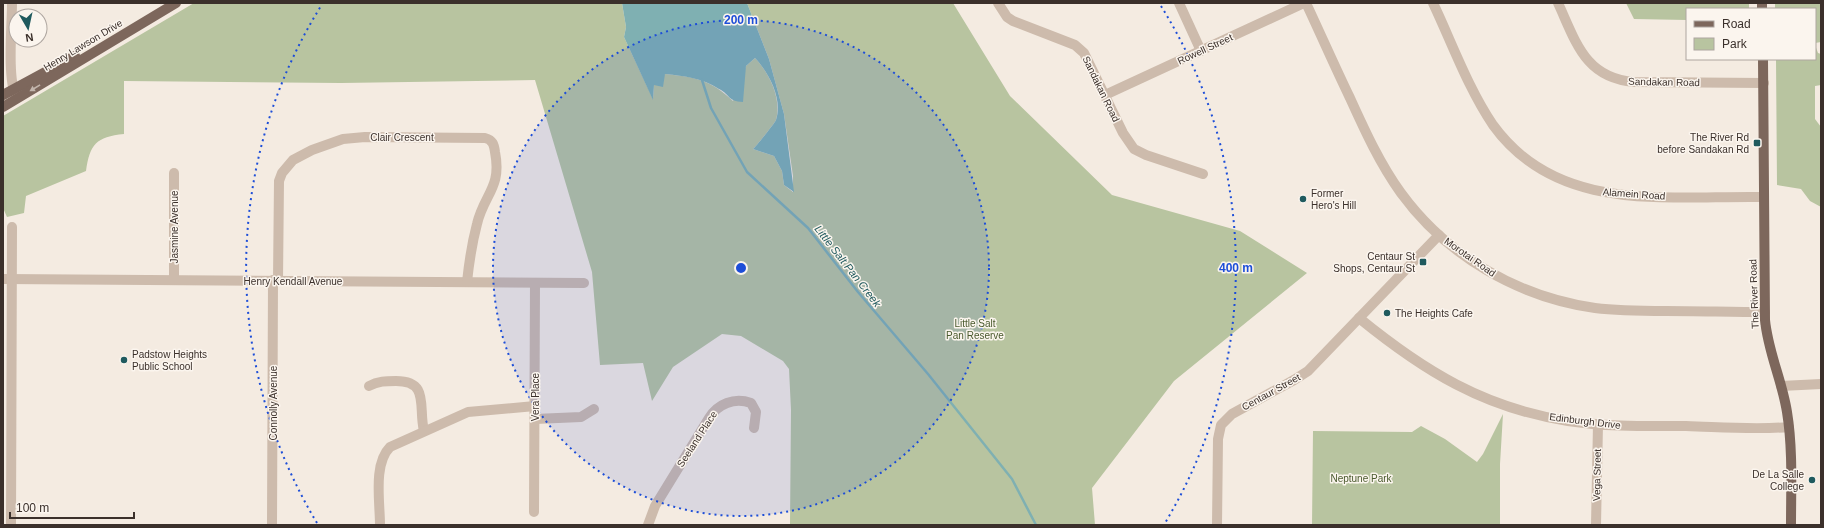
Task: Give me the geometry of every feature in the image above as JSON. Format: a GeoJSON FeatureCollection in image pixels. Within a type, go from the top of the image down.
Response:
{"type":"FeatureCollection","features":[{"type":"Feature","properties":{"kind":"main road","name":"Henry Lawson Drive"},"geometry":{"type":"LineString","coordinates":[[3,107],[15,94],[175,3]]}},
{"type":"Feature","properties":{"kind":"main road","name":"The River Road"},"geometry":{"type":"LineString","coordinates":[[1763,60],[1765,312],[1768,341],[1781,386],[1789,427],[1791,525]]}},
{"type":"Feature","properties":{"kind":"main road","name":"Henry Lawson Drive"},"geometry":{"type":"LineString","coordinates":[[3,95],[15,94]]}},
{"type":"Feature","properties":{"kind":"street"},"geometry":{"type":"LineString","coordinates":[[12,3],[15,94]]}},
{"type":"Feature","properties":{"kind":"street","name":"Sandakan Road"},"geometry":{"type":"LineString","coordinates":[[998,3],[1007,17],[1013,21],[1070,43],[1080,49],[1088,59],[1123,133],[1134,149],[1146,155],[1203,174]]}},
{"type":"Feature","properties":{"kind":"street"},"geometry":{"type":"LineString","coordinates":[[1179,3],[1201,51]]}},
{"type":"Feature","properties":{"kind":"street","name":"Rowell Street"},"geometry":{"type":"LineString","coordinates":[[1105,95],[1305,3]]}},
{"type":"Feature","properties":{"kind":"street","name":"Morotai Road"},"geometry":{"type":"LineString","coordinates":[[1305,3],[1367,136],[1383,164],[1410,205],[1439,235],[1459,252],[1493,274],[1532,292],[1562,301],[1615,310],[1765,312]]}},
{"type":"Feature","properties":{"kind":"street","name":"Alamein Road"},"geometry":{"type":"LineString","coordinates":[[1433,3],[1485,112],[1506,140],[1525,158],[1543,170],[1581,187],[1613,194],[1636,196],[1764,197]]}},
{"type":"Feature","properties":{"kind":"street","name":"Sandakan Road"},"geometry":{"type":"LineString","coordinates":[[1558,3],[1587,60],[1596,69],[1614,79],[1634,82],[1764,83]]}},
{"type":"Feature","properties":{"kind":"street","name":"Clair Crescent"},"geometry":{"type":"LineString","coordinates":[[275,280],[279,181],[282,173],[293,160],[319,148],[349,138],[486,138],[492,141],[494,145],[497,177],[477,223],[467,282]]}},
{"type":"Feature","properties":{"kind":"street","name":"Jasmine Avenue"},"geometry":{"type":"LineString","coordinates":[[174,173],[174,280]]}},
{"type":"Feature","properties":{"kind":"street"},"geometry":{"type":"LineString","coordinates":[[11,525],[7,478],[7,279],[12,227]]}},
{"type":"Feature","properties":{"kind":"street","name":"Centaur Street"},"geometry":{"type":"LineString","coordinates":[[1217,525],[1218,439],[1219,432],[1226,419],[1241,408],[1301,376],[1439,235]]}},
{"type":"Feature","properties":{"kind":"street","name":"Henry Kendall Avenue"},"geometry":{"type":"LineString","coordinates":[[7,279],[584,283]]}},
{"type":"Feature","properties":{"kind":"street","name":"Connolly Avenue"},"geometry":{"type":"LineString","coordinates":[[272,525],[275,280]]}},
{"type":"Feature","properties":{"kind":"street","name":"Vera Place"},"geometry":{"type":"LineString","coordinates":[[534,512],[535,283]]}},
{"type":"Feature","properties":{"kind":"street","name":"Edinburgh Drive"},"geometry":{"type":"LineString","coordinates":[[1359,318],[1403,353],[1460,387],[1494,401],[1531,413],[1568,421],[1598,424],[1789,427]]}},
{"type":"Feature","properties":{"kind":"street"},"geometry":{"type":"LineString","coordinates":[[369,386],[382,381],[407,381],[416,385],[421,394],[421,413],[424,431]]}},
{"type":"Feature","properties":{"kind":"street"},"geometry":{"type":"LineString","coordinates":[[1781,386],[1821,384]]}},
{"type":"Feature","properties":{"kind":"street","name":"Seeland Place"},"geometry":{"type":"LineString","coordinates":[[648,525],[656,506],[709,418],[718,407],[735,401],[751,403],[756,412],[754,428]]}},
{"type":"Feature","properties":{"kind":"street"},"geometry":{"type":"LineString","coordinates":[[380,525],[380,473],[382,459],[390,447],[468,412],[535,406]]}},
{"type":"Feature","properties":{"kind":"street"},"geometry":{"type":"LineString","coordinates":[[535,419],[581,417],[594,409]]}},
{"type":"Feature","properties":{"kind":"street","name":"Vega Street"},"geometry":{"type":"LineString","coordinates":[[1596,525],[1598,424]]}},
{"type":"Feature","properties":{"kind":"green space","name":"Little Salt Pan Reserve"},"geometry":{"type":"Polygon","coordinates":[[[194,3],[622,3],[626,27],[624,37],[653,99],[654,84],[665,74],[694,78],[710,84],[733,101],[746,66],[755,58],[765,71],[773,86],[776,95],[777,112],[775,122],[753,149],[774,156],[782,171],[784,185],[793,192],[793,176],[784,114],[769,59],[747,3],[953,3],[1010,96],[1112,195],[1240,231],[1307,273],[1174,381],[1092,488],[1095,525],[790,525],[791,410],[789,369],[783,361],[741,336],[722,334],[673,367],[652,401],[643,363],[600,365],[592,272],[535,80],[341,83],[124,81],[124,134],[114,135],[101,140],[92,148],[86,171],[26,196],[24,213],[7,217],[3,208],[3,116],[194,3]]]}},
{"type":"Feature","properties":{"kind":"green space"},"geometry":{"type":"Polygon","coordinates":[[[1626,3],[1749,3],[1749,8],[1686,8],[1686,20],[1634,19],[1626,3]]]}},
{"type":"Feature","properties":{"kind":"green space"},"geometry":{"type":"Polygon","coordinates":[[[1775,3],[1821,3],[1821,42],[1816,43],[1816,8],[1775,8],[1775,3]]]}},
{"type":"Feature","properties":{"kind":"green space"},"geometry":{"type":"Polygon","coordinates":[[[1816,48],[1818,53],[1821,54],[1821,85],[1815,86],[1815,119],[1821,127],[1821,207],[1810,201],[1801,189],[1777,185],[1776,60],[1816,60],[1816,48]]]}},
{"type":"Feature","properties":{"kind":"green space","name":"Neptune Park"},"geometry":{"type":"Polygon","coordinates":[[[1503,414],[1500,464],[1500,525],[1312,525],[1313,431],[1412,432],[1421,426],[1445,439],[1477,462],[1483,454],[1503,414]]]}},
{"type":"Feature","properties":{"kind":"water"},"geometry":{"type":"Polygon","coordinates":[[[622,3],[747,3],[769,59],[784,114],[794,192],[784,185],[782,171],[774,156],[753,149],[775,122],[778,112],[776,95],[770,79],[755,58],[746,66],[743,102],[732,99],[723,91],[706,82],[665,74],[663,87],[654,85],[653,100],[624,37],[626,27],[622,3]]]}},
{"type":"Feature","properties":{"kind":"waterway","name":"Little Salt Pan Creek"},"geometry":{"type":"LineString","coordinates":[[702,80],[711,108],[747,172],[808,228],[858,292],[928,374],[1012,479],[1036,525]]}},
{"type":"Feature","properties":{"kind":"place","name":"The River Rd before Sandakan Rd"},"geometry":{"type":"Point","coordinates":[1757,143]}},
{"type":"Feature","properties":{"kind":"place","name":"Former Hero's Hill"},"geometry":{"type":"Point","coordinates":[1303,199]}},
{"type":"Feature","properties":{"kind":"place","name":"Centaur St Shops, Centaur St"},"geometry":{"type":"Point","coordinates":[1423,262]}},
{"type":"Feature","properties":{"kind":"place","name":"The Heights Cafe"},"geometry":{"type":"Point","coordinates":[1387,313]}},
{"type":"Feature","properties":{"kind":"place","name":"Padstow Heights Public School"},"geometry":{"type":"Point","coordinates":[124,360]}},
{"type":"Feature","properties":{"kind":"place","name":"De La Salle College"},"geometry":{"type":"Point","coordinates":[1812,480]}}]}
